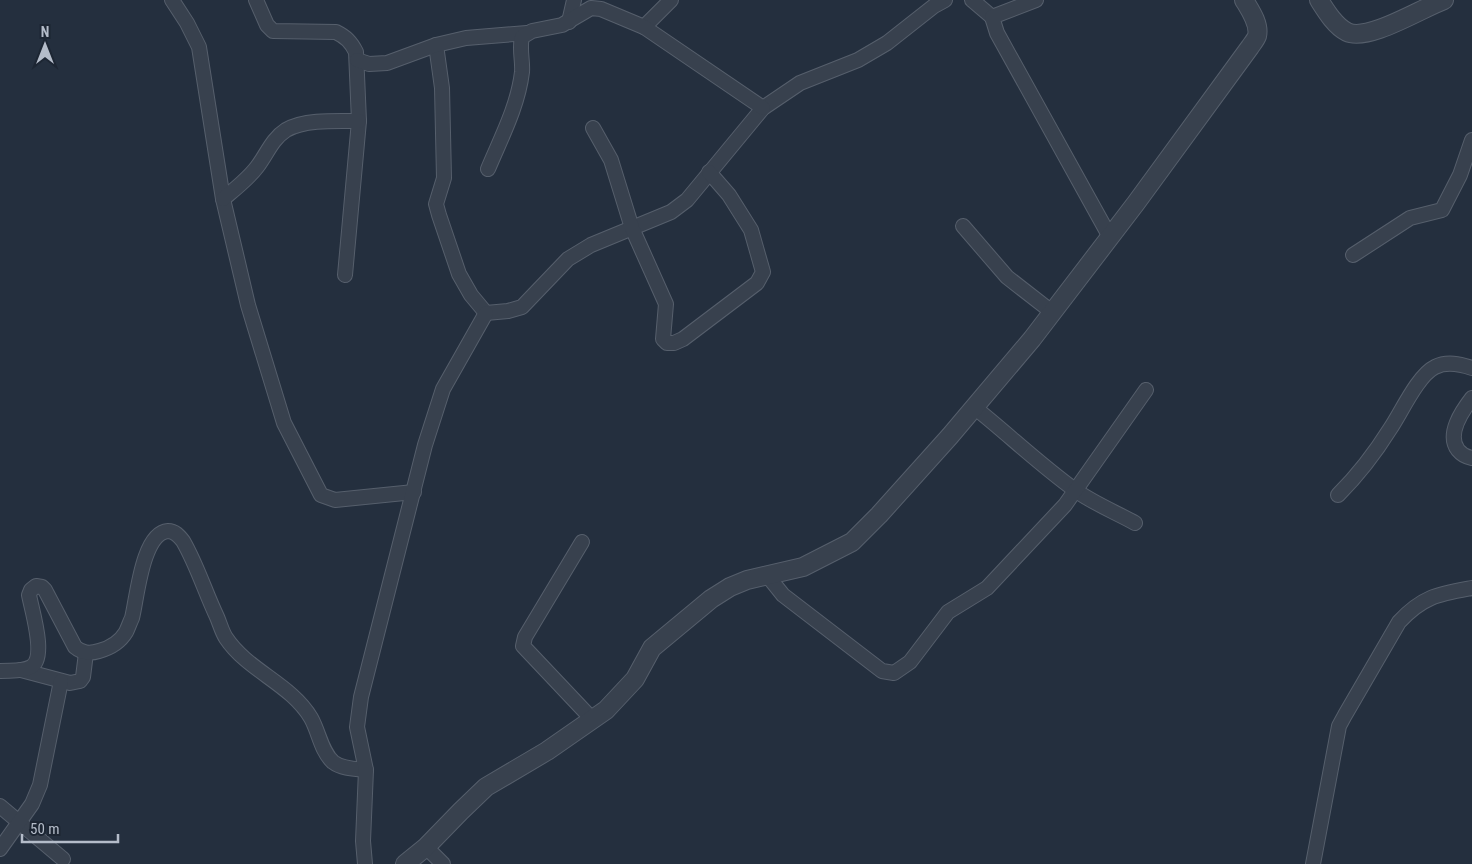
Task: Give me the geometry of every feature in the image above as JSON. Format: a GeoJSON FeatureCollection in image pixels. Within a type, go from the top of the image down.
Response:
{"type":"FeatureCollection","features":[{"type":"Feature","properties":{"kind":"street"},"geometry":{"type":"LineString","coordinates":[[256,0],[267,25],[273,31],[336,32],[344,36],[356,52],[359,121],[345,275]]}},
{"type":"Feature","properties":{"kind":"street"},"geometry":{"type":"LineString","coordinates":[[569,22],[574,0]]}},
{"type":"Feature","properties":{"kind":"street"},"geometry":{"type":"LineString","coordinates":[[644,27],[670,0]]}},
{"type":"Feature","properties":{"kind":"street"},"geometry":{"type":"LineString","coordinates":[[486,313],[508,312],[522,307],[568,260],[591,245],[671,212],[687,200],[764,108],[800,83],[858,60],[887,43],[934,6],[946,0]]}},
{"type":"Feature","properties":{"kind":"street"},"geometry":{"type":"LineString","coordinates":[[972,0],[992,16],[997,33],[1110,237]]}},
{"type":"Feature","properties":{"kind":"street"},"geometry":{"type":"LineString","coordinates":[[992,16],[1036,0]]}},
{"type":"Feature","properties":{"kind":"street"},"geometry":{"type":"LineString","coordinates":[[405,864],[426,848],[486,787],[547,751],[606,710],[635,679],[652,648],[711,599],[730,587],[766,575],[803,567],[852,542],[886,508],[974,407],[1052,312],[1110,237],[1257,36],[1257,26],[1244,0]]}},
{"type":"Feature","properties":{"kind":"street"},"geometry":{"type":"LineString","coordinates":[[1319,0],[1341,27],[1348,32],[1363,34],[1388,26],[1444,0]]}},
{"type":"Feature","properties":{"kind":"street"},"geometry":{"type":"LineString","coordinates":[[175,1],[199,47],[223,199],[248,305],[284,423],[321,495],[335,500],[414,492]]}},
{"type":"Feature","properties":{"kind":"street"},"geometry":{"type":"LineString","coordinates":[[357,60],[369,64],[387,63],[436,45],[466,38],[527,33],[569,22],[584,11],[596,8],[644,27],[764,108]]}},
{"type":"Feature","properties":{"kind":"street"},"geometry":{"type":"LineString","coordinates":[[488,169],[514,106],[522,72],[522,37],[527,33]]}},
{"type":"Feature","properties":{"kind":"street"},"geometry":{"type":"LineString","coordinates":[[436,45],[442,88],[444,178],[438,196],[438,209],[459,274],[471,295],[486,313]]}},
{"type":"Feature","properties":{"kind":"street"},"geometry":{"type":"LineString","coordinates":[[223,199],[245,180],[257,167],[274,141],[288,129],[302,124],[359,121]]}},
{"type":"Feature","properties":{"kind":"street"},"geometry":{"type":"LineString","coordinates":[[593,128],[611,160],[632,228],[666,304],[663,339],[667,343],[674,343],[683,339],[758,283],[763,272],[751,230],[729,195],[709,172]]}},
{"type":"Feature","properties":{"kind":"street"},"geometry":{"type":"LineString","coordinates":[[1353,255],[1410,218],[1442,210],[1460,175],[1472,140]]}},
{"type":"Feature","properties":{"kind":"street"},"geometry":{"type":"LineString","coordinates":[[963,226],[1007,277],[1052,312]]}},
{"type":"Feature","properties":{"kind":"street"},"geometry":{"type":"LineString","coordinates":[[365,864],[363,841],[366,770],[357,727],[358,714],[425,445],[443,389],[486,313]]}},
{"type":"Feature","properties":{"kind":"street"},"geometry":{"type":"LineString","coordinates":[[1338,495],[1371,457],[1428,372],[1434,367],[1443,364],[1456,363],[1472,368]]}},
{"type":"Feature","properties":{"kind":"street"},"geometry":{"type":"LineString","coordinates":[[766,575],[783,595],[798,607],[882,671],[894,673],[910,662],[948,612],[987,588],[1055,517],[1146,390]]}},
{"type":"Feature","properties":{"kind":"street"},"geometry":{"type":"LineString","coordinates":[[1472,398],[1462,410],[1454,437],[1459,452],[1472,458]]}},
{"type":"Feature","properties":{"kind":"street"},"geometry":{"type":"LineString","coordinates":[[974,407],[1007,433],[1048,470],[1076,490],[1135,523]]}},
{"type":"Feature","properties":{"kind":"street"},"geometry":{"type":"LineString","coordinates":[[0,671],[21,670],[31,667],[36,663],[39,655],[39,646],[29,595],[36,586],[45,590],[74,647],[80,652],[92,653],[105,650],[119,641],[132,617],[136,593],[152,544],[162,533],[174,532],[179,536],[189,552],[226,638],[240,655],[296,699],[310,718],[327,753],[334,762],[342,767],[366,770]]}},
{"type":"Feature","properties":{"kind":"street"},"geometry":{"type":"LineString","coordinates":[[582,542],[525,636],[523,646],[592,719]]}},
{"type":"Feature","properties":{"kind":"street"},"geometry":{"type":"LineString","coordinates":[[1313,864],[1339,726],[1399,622],[1410,610],[1423,601],[1439,594],[1472,588]]}},
{"type":"Feature","properties":{"kind":"street"},"geometry":{"type":"LineString","coordinates":[[21,670],[70,683],[80,681],[85,670],[86,652]]}},
{"type":"Feature","properties":{"kind":"street"},"geometry":{"type":"LineString","coordinates":[[0,850],[32,804],[40,785],[61,681]]}},
{"type":"Feature","properties":{"kind":"street"},"geometry":{"type":"LineString","coordinates":[[0,806],[63,859]]}},
{"type":"Feature","properties":{"kind":"street"},"geometry":{"type":"LineString","coordinates":[[426,848],[443,864]]}}]}
